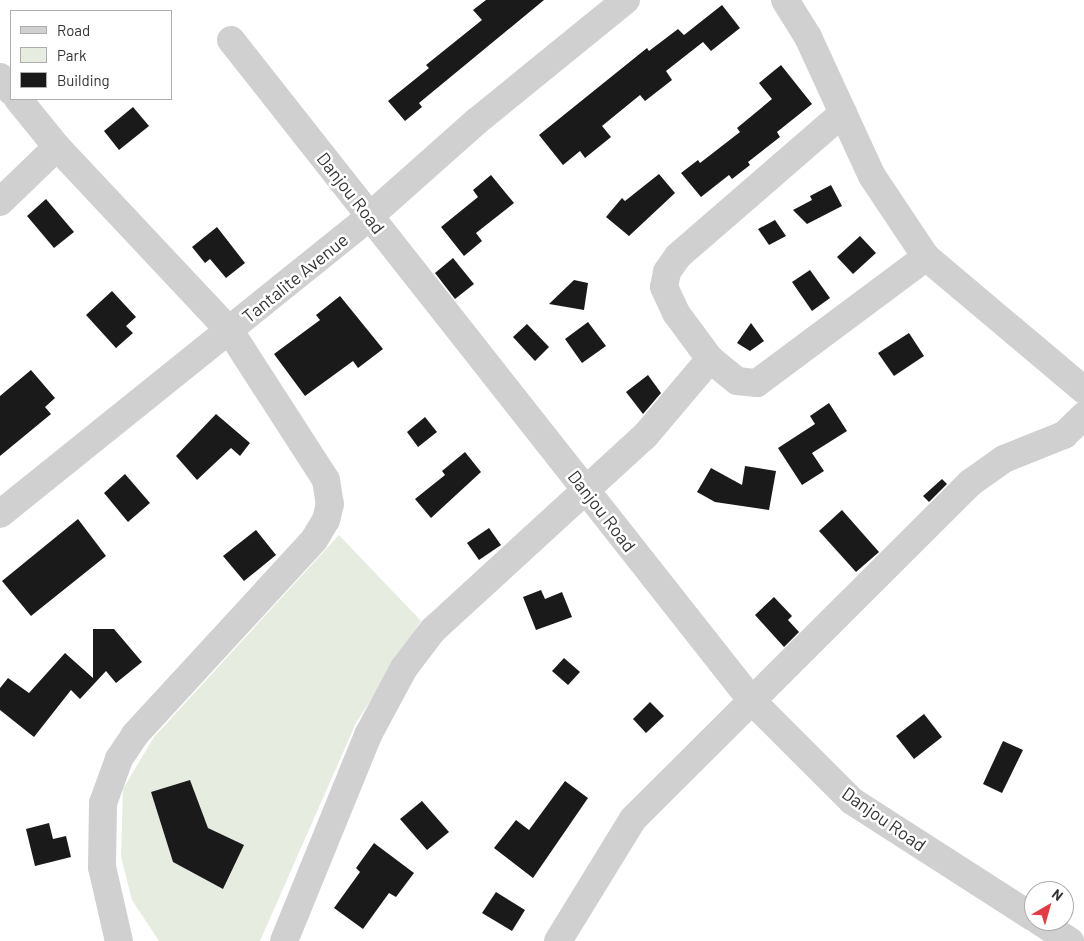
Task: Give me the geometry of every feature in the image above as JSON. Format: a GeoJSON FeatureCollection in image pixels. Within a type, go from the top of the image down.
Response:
{"type":"FeatureCollection","features":[{"type":"Feature","properties":{"kind":"street","name":"Tantalite Avenue"},"geometry":{"type":"LineString","coordinates":[[0,514],[230,331],[370,216],[477,121],[626,0]]}},
{"type":"Feature","properties":{"kind":"street"},"geometry":{"type":"LineString","coordinates":[[786,0],[808,37],[872,176],[926,257],[1084,390]]}},
{"type":"Feature","properties":{"kind":"street","name":"Danjou Road"},"geometry":{"type":"LineString","coordinates":[[231,40],[752,701],[852,801],[1024,912]]}},
{"type":"Feature","properties":{"kind":"street"},"geometry":{"type":"LineString","coordinates":[[0,77],[10,90]]}},
{"type":"Feature","properties":{"kind":"street"},"geometry":{"type":"LineString","coordinates":[[19,100],[57,147],[230,331],[326,480],[330,504],[326,520],[314,540],[135,735],[119,759],[103,803],[102,858],[118,941]]}},
{"type":"Feature","properties":{"kind":"street"},"geometry":{"type":"LineString","coordinates":[[842,113],[678,256],[667,272],[664,287],[676,313],[710,359],[737,381],[757,383],[926,257]]}},
{"type":"Feature","properties":{"kind":"street"},"geometry":{"type":"LineString","coordinates":[[0,202],[57,147]]}},
{"type":"Feature","properties":{"kind":"street"},"geometry":{"type":"LineString","coordinates":[[284,941],[368,735],[404,668],[433,630],[588,492],[646,436],[710,359]]}},
{"type":"Feature","properties":{"kind":"street"},"geometry":{"type":"LineString","coordinates":[[558,941],[633,819],[970,483],[1004,459],[1064,435],[1084,416]]}},
{"type":"Feature","properties":{"kind":"street"},"geometry":{"type":"LineString","coordinates":[[1054,931],[1070,941]]}},
{"type":"Feature","properties":{"kind":"green space"},"geometry":{"type":"Polygon","coordinates":[[[339,535],[421,621],[356,723],[260,941],[159,941],[132,900],[121,857],[123,789],[154,737],[339,535]],[[190,780],[151,792],[173,862],[223,889],[244,845],[208,828],[190,780]]]}},
{"type":"Feature","properties":{"kind":"building"},"geometry":{"type":"Polygon","coordinates":[[[486,0],[544,0],[419,103],[422,107],[405,121],[388,101],[429,68],[426,65],[482,20],[473,10],[486,0]]]}},
{"type":"Feature","properties":{"kind":"building"},"geometry":{"type":"Polygon","coordinates":[[[722,5],[740,28],[711,51],[703,42],[666,71],[672,80],[645,101],[640,95],[602,126],[611,137],[585,158],[580,151],[563,165],[539,135],[647,48],[649,51],[678,29],[684,35],[722,5]]]}},
{"type":"Feature","properties":{"kind":"building"},"geometry":{"type":"Polygon","coordinates":[[[781,65],[812,104],[777,132],[780,137],[748,162],[750,165],[732,179],[729,175],[701,197],[681,173],[698,160],[700,163],[740,132],[737,128],[772,99],[759,83],[781,65]]]}},
{"type":"Feature","properties":{"kind":"building"},"geometry":{"type":"Polygon","coordinates":[[[133,107],[149,126],[119,150],[104,131],[133,107]]]}},
{"type":"Feature","properties":{"kind":"building"},"geometry":{"type":"Polygon","coordinates":[[[659,174],[675,193],[629,236],[606,217],[622,198],[625,201],[659,174]]]}},
{"type":"Feature","properties":{"kind":"building"},"geometry":{"type":"Polygon","coordinates":[[[491,175],[514,203],[476,233],[482,241],[464,256],[441,227],[478,197],[473,190],[491,175]]]}},
{"type":"Feature","properties":{"kind":"building"},"geometry":{"type":"Polygon","coordinates":[[[831,185],[842,206],[807,224],[793,210],[812,200],[810,196],[831,185]]]}},
{"type":"Feature","properties":{"kind":"building"},"geometry":{"type":"Polygon","coordinates":[[[46,199],[74,232],[54,248],[27,216],[46,199]]]}},
{"type":"Feature","properties":{"kind":"building"},"geometry":{"type":"Polygon","coordinates":[[[775,220],[786,236],[769,245],[758,229],[775,220]]]}},
{"type":"Feature","properties":{"kind":"building"},"geometry":{"type":"Polygon","coordinates":[[[217,227],[245,263],[226,278],[210,259],[205,263],[192,247],[217,227]]]}},
{"type":"Feature","properties":{"kind":"building"},"geometry":{"type":"Polygon","coordinates":[[[860,236],[876,253],[853,274],[837,257],[860,236]]]}},
{"type":"Feature","properties":{"kind":"building"},"geometry":{"type":"Polygon","coordinates":[[[453,258],[474,284],[455,299],[435,273],[453,258]]]}},
{"type":"Feature","properties":{"kind":"building"},"geometry":{"type":"Polygon","coordinates":[[[810,270],[830,298],[812,311],[792,282],[810,270]]]}},
{"type":"Feature","properties":{"kind":"building"},"geometry":{"type":"Polygon","coordinates":[[[574,280],[588,283],[584,310],[549,304],[574,280]]]}},
{"type":"Feature","properties":{"kind":"building"},"geometry":{"type":"Polygon","coordinates":[[[112,291],[136,317],[126,326],[133,333],[116,348],[86,315],[112,291]]]}},
{"type":"Feature","properties":{"kind":"building"},"geometry":{"type":"Polygon","coordinates":[[[340,296],[383,349],[358,368],[353,361],[305,396],[274,354],[320,320],[316,315],[340,296]]]}},
{"type":"Feature","properties":{"kind":"building"},"geometry":{"type":"Polygon","coordinates":[[[588,322],[606,346],[582,363],[565,339],[588,322]]]}},
{"type":"Feature","properties":{"kind":"building"},"geometry":{"type":"Polygon","coordinates":[[[751,323],[764,341],[750,351],[737,343],[751,323]]]}},
{"type":"Feature","properties":{"kind":"building"},"geometry":{"type":"Polygon","coordinates":[[[527,324],[549,347],[535,361],[513,337],[527,324]]]}},
{"type":"Feature","properties":{"kind":"building"},"geometry":{"type":"Polygon","coordinates":[[[909,333],[924,356],[894,376],[878,353],[909,333]]]}},
{"type":"Feature","properties":{"kind":"building"},"geometry":{"type":"Polygon","coordinates":[[[31,370],[55,398],[45,407],[51,414],[0,456],[0,396],[31,370]]]}},
{"type":"Feature","properties":{"kind":"building"},"geometry":{"type":"Polygon","coordinates":[[[648,375],[661,393],[643,414],[626,392],[648,375]]]}},
{"type":"Feature","properties":{"kind":"building"},"geometry":{"type":"Polygon","coordinates":[[[829,403],[847,431],[812,453],[824,471],[802,485],[778,448],[815,424],[810,416],[829,403]]]}},
{"type":"Feature","properties":{"kind":"building"},"geometry":{"type":"Polygon","coordinates":[[[216,414],[250,443],[240,456],[231,448],[197,480],[176,456],[216,414]]]}},
{"type":"Feature","properties":{"kind":"building"},"geometry":{"type":"Polygon","coordinates":[[[425,417],[437,432],[418,447],[407,432],[425,417]]]}},
{"type":"Feature","properties":{"kind":"building"},"geometry":{"type":"Polygon","coordinates":[[[465,452],[481,472],[431,518],[415,499],[445,475],[442,471],[465,452]]]}},
{"type":"Feature","properties":{"kind":"building"},"geometry":{"type":"Polygon","coordinates":[[[745,466],[776,471],[769,510],[715,502],[697,492],[711,468],[742,485],[745,466]]]}},
{"type":"Feature","properties":{"kind":"building"},"geometry":{"type":"Polygon","coordinates":[[[125,474],[150,503],[128,522],[104,493],[125,474]]]}},
{"type":"Feature","properties":{"kind":"building"},"geometry":{"type":"Polygon","coordinates":[[[942,479],[947,484],[929,502],[923,496],[942,479]]]}},
{"type":"Feature","properties":{"kind":"building"},"geometry":{"type":"Polygon","coordinates":[[[842,510],[879,552],[856,572],[819,531],[842,510]]]}},
{"type":"Feature","properties":{"kind":"building"},"geometry":{"type":"Polygon","coordinates":[[[78,519],[106,556],[31,616],[2,581],[78,519]]]}},
{"type":"Feature","properties":{"kind":"building"},"geometry":{"type":"Polygon","coordinates":[[[489,528],[501,545],[479,560],[467,543],[489,528]]]}},
{"type":"Feature","properties":{"kind":"building"},"geometry":{"type":"Polygon","coordinates":[[[256,530],[276,555],[244,581],[223,556],[256,530]]]}},
{"type":"Feature","properties":{"kind":"building"},"geometry":{"type":"Polygon","coordinates":[[[541,590],[545,599],[562,592],[572,617],[536,630],[523,597],[541,590]]]}},
{"type":"Feature","properties":{"kind":"building"},"geometry":{"type":"Polygon","coordinates":[[[774,597],[792,616],[788,620],[799,632],[784,647],[755,615],[774,597]]]}},
{"type":"Feature","properties":{"kind":"building"},"geometry":{"type":"Polygon","coordinates":[[[93,629],[114,629],[142,662],[116,683],[106,671],[80,699],[71,690],[34,737],[0,710],[0,688],[8,678],[29,693],[65,653],[93,678],[93,629]]]}},
{"type":"Feature","properties":{"kind":"building"},"geometry":{"type":"Polygon","coordinates":[[[564,658],[580,672],[568,685],[552,671],[564,658]]]}},
{"type":"Feature","properties":{"kind":"building"},"geometry":{"type":"Polygon","coordinates":[[[650,702],[664,716],[646,733],[633,719],[650,702]]]}},
{"type":"Feature","properties":{"kind":"building"},"geometry":{"type":"Polygon","coordinates":[[[924,714],[942,737],[914,759],[896,736],[924,714]]]}},
{"type":"Feature","properties":{"kind":"building"},"geometry":{"type":"Polygon","coordinates":[[[1003,741],[1023,750],[1002,793],[983,784],[1003,741]]]}},
{"type":"Feature","properties":{"kind":"building"},"geometry":{"type":"Polygon","coordinates":[[[190,780],[208,828],[244,845],[223,889],[173,862],[151,792],[190,780]]]}},
{"type":"Feature","properties":{"kind":"building"},"geometry":{"type":"Polygon","coordinates":[[[565,781],[588,798],[533,878],[494,848],[516,820],[529,830],[565,781]]]}},
{"type":"Feature","properties":{"kind":"building"},"geometry":{"type":"Polygon","coordinates":[[[422,801],[449,832],[427,850],[400,819],[422,801]]]}},
{"type":"Feature","properties":{"kind":"building"},"geometry":{"type":"Polygon","coordinates":[[[49,823],[53,839],[66,836],[71,857],[35,866],[26,829],[49,823]]]}},
{"type":"Feature","properties":{"kind":"building"},"geometry":{"type":"Polygon","coordinates":[[[374,843],[414,873],[396,897],[389,893],[363,929],[334,908],[360,872],[356,868],[374,843]]]}},
{"type":"Feature","properties":{"kind":"building"},"geometry":{"type":"Polygon","coordinates":[[[496,892],[525,910],[512,931],[482,913],[496,892]]]}}]}
